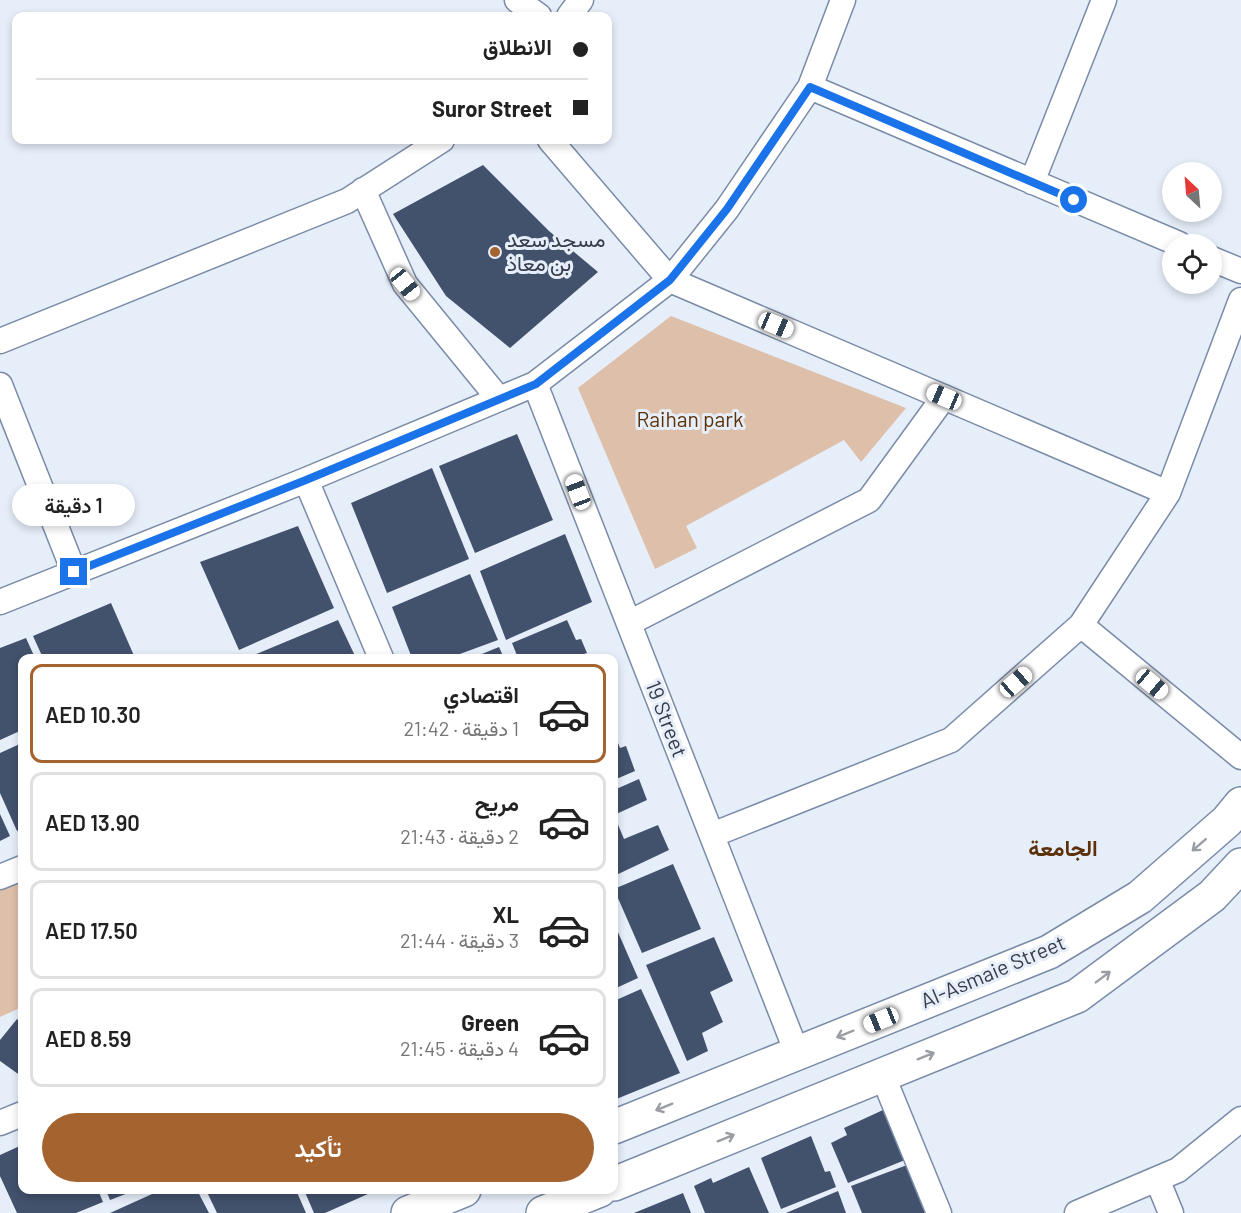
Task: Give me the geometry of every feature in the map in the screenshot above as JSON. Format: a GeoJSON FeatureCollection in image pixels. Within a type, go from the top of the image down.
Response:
{"type":"FeatureCollection","features":[{"type":"Feature","properties":{"kind":"street"},"geometry":{"type":"LineString","coordinates":[[517,0],[534,12]]}},
{"type":"Feature","properties":{"kind":"street"},"geometry":{"type":"LineString","coordinates":[[0,602],[306,480],[536,384],[670,280],[727,209],[810,87],[843,0]]}},
{"type":"Feature","properties":{"kind":"street"},"geometry":{"type":"LineString","coordinates":[[1032,182],[1104,0]]}},
{"type":"Feature","properties":{"kind":"street"},"geometry":{"type":"LineString","coordinates":[[810,87],[1162,237]]}},
{"type":"Feature","properties":{"kind":"street"},"geometry":{"type":"LineString","coordinates":[[0,341],[347,201],[436,144]]}},
{"type":"Feature","properties":{"kind":"street"},"geometry":{"type":"LineString","coordinates":[[553,144],[670,280],[1168,493]]}},
{"type":"Feature","properties":{"kind":"street"},"geometry":{"type":"LineString","coordinates":[[363,190],[405,284],[499,399]]}},
{"type":"Feature","properties":{"kind":"street"},"geometry":{"type":"LineString","coordinates":[[1222,263],[1241,271]]}},
{"type":"Feature","properties":{"kind":"street"},"geometry":{"type":"LineString","coordinates":[[712,835],[951,740],[1081,625],[1168,493],[1241,300]]}},
{"type":"Feature","properties":{"kind":"street","name":"19 Street"},"geometry":{"type":"LineString","coordinates":[[536,384],[797,1053]]}},
{"type":"Feature","properties":{"kind":"street"},"geometry":{"type":"LineString","coordinates":[[0,385],[74,572]]}},
{"type":"Feature","properties":{"kind":"street"},"geometry":{"type":"LineString","coordinates":[[629,623],[869,501],[944,397]]}},
{"type":"Feature","properties":{"kind":"street"},"geometry":{"type":"LineString","coordinates":[[306,480],[379,654]]}},
{"type":"Feature","properties":{"kind":"street"},"geometry":{"type":"LineString","coordinates":[[1081,625],[1241,757]]}},
{"type":"Feature","properties":{"kind":"street","name":"Al-Asmaie Street"},"geometry":{"type":"LineString","coordinates":[[618,1125],[1049,952],[1140,897],[1227,821],[1241,804]]}},
{"type":"Feature","properties":{"kind":"street"},"geometry":{"type":"LineString","coordinates":[[618,1182],[1077,996],[1212,896],[1241,865]]}},
{"type":"Feature","properties":{"kind":"street"},"geometry":{"type":"LineString","coordinates":[[0,877],[18,870]]}},
{"type":"Feature","properties":{"kind":"street"},"geometry":{"type":"LineString","coordinates":[[882,1074],[939,1213]]}},
{"type":"Feature","properties":{"kind":"street"},"geometry":{"type":"LineString","coordinates":[[0,1123],[18,1116]]}},
{"type":"Feature","properties":{"kind":"street"},"geometry":{"type":"LineString","coordinates":[[1077,1213],[1178,1170],[1241,1119]]}},
{"type":"Feature","properties":{"kind":"street"},"geometry":{"type":"LineString","coordinates":[[1157,1179],[1171,1213]]}},
{"type":"Feature","properties":{"kind":"street"},"geometry":{"type":"LineString","coordinates":[[408,1213],[454,1194]]}},
{"type":"Feature","properties":{"kind":"street"},"geometry":{"type":"LineString","coordinates":[[543,1213],[590,1194]]}},
{"type":"Feature","properties":{"kind":"green space","name":"Raihan park"},"geometry":{"type":"Polygon","coordinates":[[[671,316],[906,408],[861,462],[844,440],[686,526],[697,548],[655,569],[578,388],[671,316]]]}},
{"type":"Feature","properties":{"kind":"green space"},"geometry":{"type":"Polygon","coordinates":[[[18,878],[18,1009],[0,1017],[0,886],[18,878]]]}},
{"type":"Feature","properties":{"kind":"building","name":"مسجد سعد بن معاذ"},"geometry":{"type":"Polygon","coordinates":[[[483,165],[549,231],[598,272],[510,348],[446,296],[393,214],[483,165]]]}},
{"type":"Feature","properties":{"kind":"building"},"geometry":{"type":"Polygon","coordinates":[[[517,434],[553,520],[475,553],[439,466],[517,434]]]}},
{"type":"Feature","properties":{"kind":"building"},"geometry":{"type":"Polygon","coordinates":[[[432,468],[469,559],[387,593],[351,503],[432,468]]]}},
{"type":"Feature","properties":{"kind":"building"},"geometry":{"type":"Polygon","coordinates":[[[298,526],[334,608],[239,650],[200,562],[298,526]]]}},
{"type":"Feature","properties":{"kind":"building"},"geometry":{"type":"Polygon","coordinates":[[[565,534],[592,602],[506,640],[480,571],[565,534]]]}},
{"type":"Feature","properties":{"kind":"building"},"geometry":{"type":"Polygon","coordinates":[[[470,574],[498,640],[460,654],[410,654],[392,607],[470,574]]]}},
{"type":"Feature","properties":{"kind":"building"},"geometry":{"type":"Polygon","coordinates":[[[111,603],[133,654],[41,654],[33,636],[111,603]]]}},
{"type":"Feature","properties":{"kind":"building"},"geometry":{"type":"Polygon","coordinates":[[[338,620],[354,654],[257,654],[338,620]]]}},
{"type":"Feature","properties":{"kind":"building"},"geometry":{"type":"Polygon","coordinates":[[[567,620],[576,640],[581,639],[587,653],[516,654],[512,643],[567,620]]]}},
{"type":"Feature","properties":{"kind":"building"},"geometry":{"type":"Polygon","coordinates":[[[26,638],[33,654],[18,654],[18,732],[0,740],[0,648],[26,638]]]}},
{"type":"Feature","properties":{"kind":"building"},"geometry":{"type":"Polygon","coordinates":[[[499,647],[502,654],[482,654],[499,647]]]}},
{"type":"Feature","properties":{"kind":"building"},"geometry":{"type":"Polygon","coordinates":[[[618,743],[620,748],[626,746],[635,771],[618,778],[618,743]]]}},
{"type":"Feature","properties":{"kind":"building"},"geometry":{"type":"Polygon","coordinates":[[[18,745],[17,831],[0,793],[0,753],[18,745]]]}},
{"type":"Feature","properties":{"kind":"building"},"geometry":{"type":"Polygon","coordinates":[[[639,779],[647,800],[618,813],[618,788],[639,779]]]}},
{"type":"Feature","properties":{"kind":"building"},"geometry":{"type":"Polygon","coordinates":[[[0,814],[10,836],[0,841],[0,814]]]}},
{"type":"Feature","properties":{"kind":"building"},"geometry":{"type":"Polygon","coordinates":[[[618,825],[624,839],[658,825],[669,850],[618,874],[618,825]]]}},
{"type":"Feature","properties":{"kind":"building"},"geometry":{"type":"Polygon","coordinates":[[[673,864],[701,929],[642,953],[618,898],[618,887],[673,864]]]}},
{"type":"Feature","properties":{"kind":"building"},"geometry":{"type":"Polygon","coordinates":[[[618,932],[638,978],[618,987],[618,932]]]}},
{"type":"Feature","properties":{"kind":"building"},"geometry":{"type":"Polygon","coordinates":[[[714,937],[733,981],[710,992],[723,1022],[702,1033],[708,1051],[687,1061],[646,965],[714,937]]]}},
{"type":"Feature","properties":{"kind":"building"},"geometry":{"type":"Polygon","coordinates":[[[641,989],[680,1073],[618,1098],[618,999],[641,989]]]}},
{"type":"Feature","properties":{"kind":"building"},"geometry":{"type":"Polygon","coordinates":[[[18,1020],[18,1074],[0,1061],[0,1040],[18,1020]]]}},
{"type":"Feature","properties":{"kind":"building"},"geometry":{"type":"Polygon","coordinates":[[[883,1110],[905,1160],[848,1183],[831,1143],[847,1135],[844,1128],[883,1110]]]}},
{"type":"Feature","properties":{"kind":"building"},"geometry":{"type":"Polygon","coordinates":[[[811,1136],[825,1172],[830,1171],[836,1187],[781,1209],[761,1158],[811,1136]]]}},
{"type":"Feature","properties":{"kind":"building"},"geometry":{"type":"Polygon","coordinates":[[[18,1147],[18,1194],[100,1194],[103,1202],[76,1213],[17,1213],[0,1176],[0,1155],[18,1147]]]}},
{"type":"Feature","properties":{"kind":"building"},"geometry":{"type":"Polygon","coordinates":[[[907,1165],[925,1213],[862,1213],[851,1186],[907,1165]]]}},
{"type":"Feature","properties":{"kind":"building"},"geometry":{"type":"Polygon","coordinates":[[[749,1167],[769,1213],[705,1213],[694,1186],[711,1178],[713,1183],[749,1167]]]}},
{"type":"Feature","properties":{"kind":"building"},"geometry":{"type":"Polygon","coordinates":[[[838,1191],[846,1213],[786,1213],[838,1191]]]}},
{"type":"Feature","properties":{"kind":"building"},"geometry":{"type":"Polygon","coordinates":[[[683,1193],[691,1213],[634,1213],[683,1193]]]}},
{"type":"Feature","properties":{"kind":"building"},"geometry":{"type":"Polygon","coordinates":[[[108,1194],[126,1194],[110,1200],[108,1194]]]}},
{"type":"Feature","properties":{"kind":"building"},"geometry":{"type":"Polygon","coordinates":[[[152,1194],[199,1194],[209,1213],[110,1213],[152,1194]]]}},
{"type":"Feature","properties":{"kind":"building"},"geometry":{"type":"Polygon","coordinates":[[[208,1194],[298,1194],[306,1213],[217,1213],[208,1194]]]}},
{"type":"Feature","properties":{"kind":"building"},"geometry":{"type":"Polygon","coordinates":[[[306,1194],[368,1194],[325,1213],[314,1213],[306,1194]]]}},
{"type":"Feature","properties":{"kind":"place","name":"مسجد سعد بن معاذ"},"geometry":{"type":"Point","coordinates":[495,252]}},
{"type":"Feature","properties":{"kind":"district","name":"الجامعة"},"geometry":{"type":"Point","coordinates":[1063,848]}},
{"type":"Feature","properties":{"kind":"route"},"geometry":{"type":"LineString","coordinates":[[74,572],[306,480],[536,384],[670,280],[727,209],[810,87],[1074,200]]}}]}
